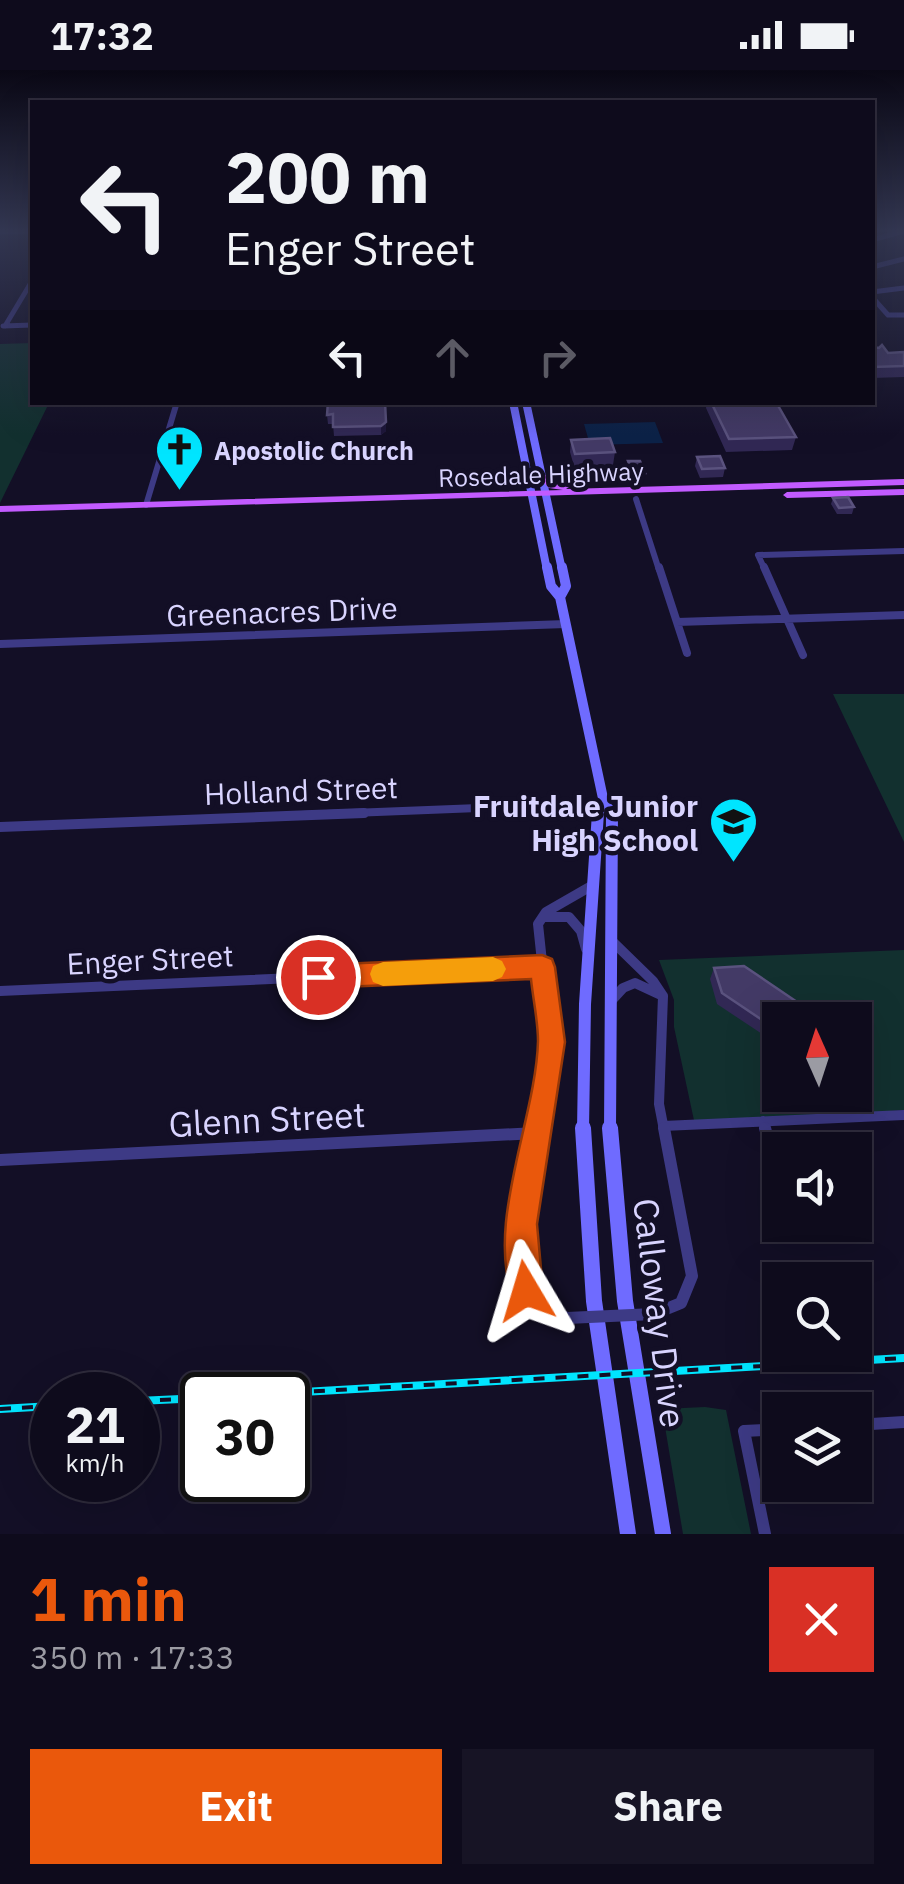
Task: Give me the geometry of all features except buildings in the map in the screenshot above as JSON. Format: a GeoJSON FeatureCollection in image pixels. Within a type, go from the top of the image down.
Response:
{"type":"FeatureCollection","features":[{"type":"Feature","properties":{"kind":"main road","name":"Calloway Drive"},"geometry":{"type":"LineString","coordinates":[[519,405],[531,498],[551,586],[560,597],[604,803],[614,815],[610,1140],[634,1374],[663,1534]]}},
{"type":"Feature","properties":{"kind":"main road","name":"Calloway Drive"},"geometry":{"type":"LineString","coordinates":[[520,405],[522,416],[530,423],[548,498],[566,586],[560,597]]}},
{"type":"Feature","properties":{"kind":"main road"},"geometry":{"type":"LineString","coordinates":[[543,477],[558,488],[634,495]]}},
{"type":"Feature","properties":{"kind":"main road","name":"Rosedale Highway"},"geometry":{"type":"LineString","coordinates":[[295,505],[363,499],[548,498],[904,487]]}},
{"type":"Feature","properties":{"kind":"main road","name":"Rosedale Highway"},"geometry":{"type":"LineString","coordinates":[[634,495],[832,494],[904,487]]}},
{"type":"Feature","properties":{"kind":"main road","name":"Rosedale Highway"},"geometry":{"type":"LineString","coordinates":[[0,512],[531,498]]}},
{"type":"Feature","properties":{"kind":"main road","name":"Rosedale Highway"},"geometry":{"type":"LineString","coordinates":[[0,512],[22,508],[150,509]]}},
{"type":"Feature","properties":{"kind":"main road","name":"Calloway Drive"},"geometry":{"type":"LineString","coordinates":[[604,803],[596,816],[583,1068],[588,1227],[604,1377],[628,1534]]}},
{"type":"Feature","properties":{"kind":"street"},"geometry":{"type":"LineString","coordinates":[[3,326],[22,299],[29,298]]}},
{"type":"Feature","properties":{"kind":"street"},"geometry":{"type":"LineString","coordinates":[[875,298],[888,315],[904,314]]}},
{"type":"Feature","properties":{"kind":"street"},"geometry":{"type":"LineString","coordinates":[[3,326],[30,326]]}},
{"type":"Feature","properties":{"kind":"street"},"geometry":{"type":"LineString","coordinates":[[150,509],[176,405]]}},
{"type":"Feature","properties":{"kind":"street"},"geometry":{"type":"LineString","coordinates":[[634,495],[687,653]]}},
{"type":"Feature","properties":{"kind":"street"},"geometry":{"type":"LineString","coordinates":[[803,655],[758,555],[904,550]]}},
{"type":"Feature","properties":{"kind":"street"},"geometry":{"type":"LineString","coordinates":[[677,622],[904,614]]}},
{"type":"Feature","properties":{"kind":"street","name":"Greenacres Drive"},"geometry":{"type":"LineString","coordinates":[[0,644],[566,624]]}},
{"type":"Feature","properties":{"kind":"street","name":"Holland Street"},"geometry":{"type":"LineString","coordinates":[[0,827],[604,803]]}},
{"type":"Feature","properties":{"kind":"street"},"geometry":{"type":"LineString","coordinates":[[593,886],[540,918],[538,929],[552,1042],[521,1224],[524,1279],[526,1291],[542,1311],[567,1318],[673,1310],[682,1304],[692,1276],[660,1104],[663,996],[654,981],[626,960],[614,942]]}},
{"type":"Feature","properties":{"kind":"street"},"geometry":{"type":"LineString","coordinates":[[540,918],[569,916],[581,931],[588,956]]}},
{"type":"Feature","properties":{"kind":"street","name":"Enger Street"},"geometry":{"type":"LineString","coordinates":[[0,991],[542,967]]}},
{"type":"Feature","properties":{"kind":"street"},"geometry":{"type":"LineString","coordinates":[[609,1003],[622,986],[634,982],[650,986],[663,996]]}},
{"type":"Feature","properties":{"kind":"street"},"geometry":{"type":"LineString","coordinates":[[663,1126],[904,1115]]}},
{"type":"Feature","properties":{"kind":"street"},"geometry":{"type":"LineString","coordinates":[[764,1122],[767,1132]]}},
{"type":"Feature","properties":{"kind":"street","name":"Glenn Street"},"geometry":{"type":"LineString","coordinates":[[0,1160],[537,1133]]}},
{"type":"Feature","properties":{"kind":"street"},"geometry":{"type":"LineString","coordinates":[[872,1424],[904,1422]]}},
{"type":"Feature","properties":{"kind":"street"},"geometry":{"type":"LineString","coordinates":[[762,1430],[744,1431],[765,1534]]}},
{"type":"Feature","properties":{"kind":"green space"},"geometry":{"type":"Polygon","coordinates":[[[30,343],[30,405],[48,405],[0,503],[0,344],[30,343]]]}},
{"type":"Feature","properties":{"kind":"green space"},"geometry":{"type":"Polygon","coordinates":[[[833,694],[904,694],[904,842],[833,694]]]}},
{"type":"Feature","properties":{"kind":"green space"},"geometry":{"type":"Polygon","coordinates":[[[904,950],[904,1110],[695,1125],[674,1027],[674,1000],[659,960],[904,950]]]}},
{"type":"Feature","properties":{"kind":"green space"},"geometry":{"type":"Polygon","coordinates":[[[662,1409],[726,1410],[751,1534],[683,1534],[662,1409]]]}},
{"type":"Feature","properties":{"kind":"water"},"geometry":{"type":"Polygon","coordinates":[[[655,422],[663,443],[590,445],[584,424],[655,422]]]}},
{"type":"Feature","properties":{"kind":"railway"},"geometry":{"type":"LineString","coordinates":[[310,1392],[904,1358]]}},
{"type":"Feature","properties":{"kind":"railway"},"geometry":{"type":"LineString","coordinates":[[160,1400],[180,1399]]}},
{"type":"Feature","properties":{"kind":"railway"},"geometry":{"type":"LineString","coordinates":[[0,1409],[30,1407]]}},
{"type":"Feature","properties":{"kind":"slow traffic"},"geometry":{"type":"LineString","coordinates":[[383,974],[493,969]]}},
{"type":"Feature","properties":{"kind":"place","name":"Apostolic Church"},"geometry":{"type":"Point","coordinates":[179,492]}},
{"type":"Feature","properties":{"kind":"place","name":"Fruitdale Junior High School"},"geometry":{"type":"Point","coordinates":[733,864]}},
{"type":"Feature","properties":{"kind":"route"},"geometry":{"type":"LineString","coordinates":[[318,977],[542,967],[552,1042],[521,1224],[526,1291]]}}]}
